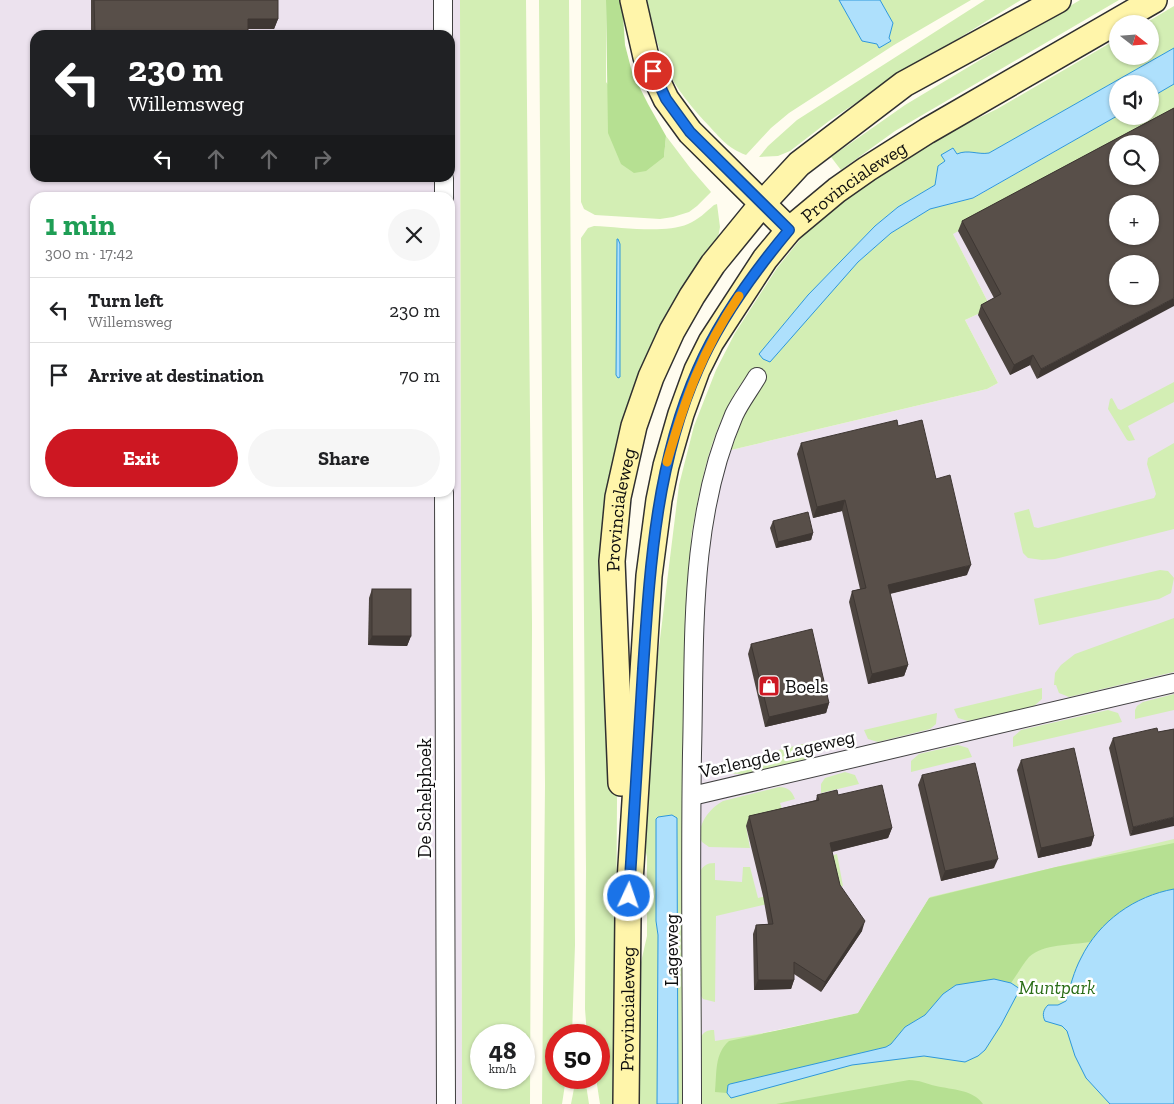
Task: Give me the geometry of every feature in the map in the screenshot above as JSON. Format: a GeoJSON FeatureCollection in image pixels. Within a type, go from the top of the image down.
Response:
{"type":"FeatureCollection","features":[{"type":"Feature","properties":{"kind":"main road"},"geometry":{"type":"LineString","coordinates":[[633,0],[646,57],[666,99],[690,132],[789,230]]}},
{"type":"Feature","properties":{"kind":"main road","name":"Provincialeweg"},"geometry":{"type":"LineString","coordinates":[[628,914],[612,561],[618,497],[634,426],[651,377],[672,331],[713,264],[762,204],[799,164],[904,84],[1058,0]]}},
{"type":"Feature","properties":{"kind":"main road","name":"Provincialeweg"},"geometry":{"type":"LineString","coordinates":[[626,1104],[628,914],[649,576],[659,500],[666,466],[681,414],[697,370],[711,342],[760,267],[789,230],[867,168],[1154,0]]}},
{"type":"Feature","properties":{"kind":"street"},"geometry":{"type":"LineString","coordinates":[[443,0],[443,30]]}},
{"type":"Feature","properties":{"kind":"street","name":"Verlengde Lageweg"},"geometry":{"type":"LineString","coordinates":[[757,377],[735,414],[719,455],[707,501],[701,541],[696,608],[692,796],[1174,683]]}},
{"type":"Feature","properties":{"kind":"street","name":"De Schelphoek"},"geometry":{"type":"LineString","coordinates":[[444,497],[446,1104]]}},
{"type":"Feature","properties":{"kind":"street","name":"Lageweg"},"geometry":{"type":"LineString","coordinates":[[692,796],[692,1104]]}},
{"type":"Feature","properties":{"kind":"shaded area"},"geometry":{"type":"Polygon","coordinates":[[[0,0],[460,0],[462,1104],[0,1104],[0,0]]]}},
{"type":"Feature","properties":{"kind":"shaded area"},"geometry":{"type":"Polygon","coordinates":[[[1174,84],[1174,843],[929,898],[858,1013],[702,1046],[699,720],[704,605],[710,545],[719,489],[731,450],[987,389],[998,383],[965,320],[991,308],[939,207],[973,198],[1109,121],[1109,125],[1159,125],[1159,93],[1174,84]]]}},
{"type":"Feature","properties":{"kind":"green space"},"geometry":{"type":"Polygon","coordinates":[[[460,0],[526,0],[532,625],[530,1024],[470,1024],[470,1089],[530,1089],[530,1104],[462,1104],[460,0]]]}},
{"type":"Feature","properties":{"kind":"green space"},"geometry":{"type":"Polygon","coordinates":[[[539,0],[569,0],[575,945],[572,1024],[545,1024],[545,1089],[564,1089],[562,1104],[542,1104],[545,785],[539,0]]]}},
{"type":"Feature","properties":{"kind":"green space"},"geometry":{"type":"Polygon","coordinates":[[[581,0],[606,0],[606,82],[664,157],[666,136],[711,192],[689,212],[660,219],[595,215],[584,209],[581,202],[581,0]]]}},
{"type":"Feature","properties":{"kind":"green space"},"geometry":{"type":"Polygon","coordinates":[[[606,0],[622,0],[625,45],[632,72],[666,136],[664,157],[646,171],[634,173],[621,164],[608,133],[606,0]]]}},
{"type":"Feature","properties":{"kind":"green space"},"geometry":{"type":"Polygon","coordinates":[[[646,0],[839,0],[862,41],[877,44],[879,48],[891,41],[889,37],[893,23],[880,0],[971,0],[894,45],[789,113],[771,128],[746,155],[734,150],[722,140],[680,91],[666,67],[646,0]]]}},
{"type":"Feature","properties":{"kind":"green space"},"geometry":{"type":"Polygon","coordinates":[[[985,0],[1021,0],[881,86],[829,121],[790,151],[778,156],[759,157],[768,146],[797,120],[985,0]]]}},
{"type":"Feature","properties":{"kind":"green space"},"geometry":{"type":"Polygon","coordinates":[[[1080,0],[1119,0],[895,131],[841,170],[831,157],[905,105],[1080,0]]]}},
{"type":"Feature","properties":{"kind":"green space"},"geometry":{"type":"Polygon","coordinates":[[[1174,6],[1174,48],[1159,57],[1159,15],[1174,6]]]}},
{"type":"Feature","properties":{"kind":"green space"},"geometry":{"type":"Polygon","coordinates":[[[1109,44],[1109,65],[1144,65],[1126,75],[1109,75],[1109,85],[989,153],[965,152],[957,154],[953,148],[942,155],[946,161],[938,166],[935,185],[898,207],[875,226],[808,295],[760,354],[831,291],[858,262],[891,233],[930,209],[974,198],[1109,121],[1109,125],[1155,125],[1135,135],[1109,135],[1109,149],[953,234],[991,308],[965,320],[998,383],[987,389],[731,450],[743,418],[765,377],[751,370],[728,406],[709,453],[691,537],[684,1104],[678,1104],[677,826],[656,819],[656,921],[658,935],[657,1104],[637,1104],[639,971],[647,936],[647,857],[640,827],[641,793],[679,485],[694,426],[716,370],[735,333],[777,268],[811,226],[867,178],[950,132],[997,109],[1109,44]]]}},
{"type":"Feature","properties":{"kind":"green space"},"geometry":{"type":"Polygon","coordinates":[[[1174,84],[1174,115],[1159,123],[1159,93],[1174,84]]]}},
{"type":"Feature","properties":{"kind":"green space"},"geometry":{"type":"Polygon","coordinates":[[[717,204],[720,227],[717,243],[681,298],[608,569],[617,800],[615,1104],[600,1104],[598,1089],[610,1089],[610,1024],[586,1024],[585,1009],[586,870],[581,238],[588,228],[594,226],[655,229],[678,227],[702,216],[717,204]]]}},
{"type":"Feature","properties":{"kind":"green space"},"geometry":{"type":"Polygon","coordinates":[[[1174,382],[1174,402],[1128,426],[1135,440],[1127,440],[1108,409],[1110,399],[1112,398],[1118,409],[1121,410],[1174,382]]]}},
{"type":"Feature","properties":{"kind":"green space"},"geometry":{"type":"Polygon","coordinates":[[[1174,443],[1174,529],[1055,559],[1028,558],[1023,553],[1014,513],[1029,509],[1034,527],[1038,528],[1154,498],[1156,494],[1147,464],[1148,458],[1174,443]]]}},
{"type":"Feature","properties":{"kind":"green space"},"geometry":{"type":"Polygon","coordinates":[[[1160,570],[1168,571],[1174,578],[1171,593],[1159,599],[1039,625],[1034,599],[1160,570]]]}},
{"type":"Feature","properties":{"kind":"green space"},"geometry":{"type":"Polygon","coordinates":[[[1174,618],[1174,672],[1069,697],[1059,693],[1056,685],[1054,685],[1055,673],[1061,665],[1075,654],[1174,618]]]}},
{"type":"Feature","properties":{"kind":"green space"},"geometry":{"type":"Polygon","coordinates":[[[1042,688],[1042,699],[1034,706],[968,721],[958,718],[954,709],[1042,688]]]}},
{"type":"Feature","properties":{"kind":"green space"},"geometry":{"type":"Polygon","coordinates":[[[1174,694],[1174,710],[1135,719],[1135,710],[1143,702],[1174,694]]]}},
{"type":"Feature","properties":{"kind":"green space"},"geometry":{"type":"Polygon","coordinates":[[[1108,710],[1118,713],[1122,722],[1013,747],[1013,737],[1021,730],[1108,710]]]}},
{"type":"Feature","properties":{"kind":"green space"},"geometry":{"type":"Polygon","coordinates":[[[937,713],[936,724],[930,729],[878,742],[868,739],[864,730],[937,713]]]}},
{"type":"Feature","properties":{"kind":"green space"},"geometry":{"type":"Polygon","coordinates":[[[819,740],[819,749],[812,758],[743,774],[728,773],[714,766],[819,740]]]}},
{"type":"Feature","properties":{"kind":"green space"},"geometry":{"type":"Polygon","coordinates":[[[958,745],[968,748],[972,757],[911,772],[911,761],[919,754],[958,745]]]}},
{"type":"Feature","properties":{"kind":"green space"},"geometry":{"type":"Polygon","coordinates":[[[845,772],[855,775],[859,784],[821,793],[821,784],[825,778],[845,772]]]}},
{"type":"Feature","properties":{"kind":"green space"},"geometry":{"type":"Polygon","coordinates":[[[779,787],[789,790],[795,799],[780,803],[784,814],[746,826],[750,848],[709,847],[702,842],[700,830],[702,824],[718,804],[723,801],[779,787]]]}},
{"type":"Feature","properties":{"kind":"green space","name":"Muntpark"},"geometry":{"type":"Polygon","coordinates":[[[1174,839],[1174,1104],[699,1104],[699,1039],[704,1033],[714,1030],[715,1041],[855,1018],[930,897],[1174,839]]]}},
{"type":"Feature","properties":{"kind":"green space"},"geometry":{"type":"Polygon","coordinates":[[[1174,843],[1174,889],[1137,901],[1117,915],[1090,942],[1049,947],[1035,953],[1026,960],[1011,983],[994,979],[943,994],[925,1015],[905,1027],[891,1044],[886,1047],[730,1084],[727,1093],[715,1092],[719,1058],[724,1046],[729,1041],[858,1013],[929,898],[1056,867],[1174,843]]]}},
{"type":"Feature","properties":{"kind":"green space"},"geometry":{"type":"Polygon","coordinates":[[[837,854],[843,886],[716,916],[715,1002],[703,999],[699,993],[699,875],[703,867],[707,864],[715,863],[715,880],[742,882],[743,867],[750,867],[758,898],[833,880],[828,857],[837,854]]]}},
{"type":"Feature","properties":{"kind":"green space"},"geometry":{"type":"Polygon","coordinates":[[[909,1080],[968,1093],[979,1099],[983,1104],[776,1104],[909,1080]]]}},
{"type":"Feature","properties":{"kind":"green space"},"geometry":{"type":"Polygon","coordinates":[[[574,1089],[587,1089],[589,1104],[571,1104],[574,1089]]]}},
{"type":"Feature","properties":{"kind":"water"},"geometry":{"type":"Polygon","coordinates":[[[839,0],[880,0],[893,23],[889,38],[891,41],[879,48],[877,44],[862,41],[839,0]]]}},
{"type":"Feature","properties":{"kind":"water"},"geometry":{"type":"Polygon","coordinates":[[[1174,48],[1174,84],[1159,93],[1159,75],[1126,75],[1144,65],[1159,65],[1159,57],[1174,48]]]}},
{"type":"Feature","properties":{"kind":"water"},"geometry":{"type":"Polygon","coordinates":[[[1109,85],[1109,121],[973,198],[930,209],[891,233],[858,262],[770,362],[763,359],[759,354],[808,295],[875,226],[898,207],[935,185],[938,166],[945,161],[941,155],[953,148],[957,154],[965,152],[989,153],[1109,85]]]}},
{"type":"Feature","properties":{"kind":"water"},"geometry":{"type":"Polygon","coordinates":[[[617,239],[620,244],[620,377],[618,378],[616,375],[617,239]]]}},
{"type":"Feature","properties":{"kind":"water"},"geometry":{"type":"Polygon","coordinates":[[[672,815],[677,818],[678,1104],[657,1104],[658,935],[656,921],[656,819],[672,815]]]}},
{"type":"Feature","properties":{"kind":"water"},"geometry":{"type":"Polygon","coordinates":[[[1174,889],[1174,1104],[1110,1104],[1086,1078],[1075,1056],[1067,1031],[1062,1026],[1045,1021],[1044,1011],[1048,1005],[1058,1005],[1066,1001],[1081,958],[1108,922],[1132,904],[1160,892],[1174,889]]]}},
{"type":"Feature","properties":{"kind":"water"},"geometry":{"type":"Polygon","coordinates":[[[994,979],[1011,983],[1020,989],[985,1050],[978,1056],[965,1062],[924,1056],[852,1065],[731,1098],[727,1093],[728,1085],[730,1084],[886,1047],[891,1044],[905,1027],[925,1015],[943,994],[956,985],[994,979]]]}},
{"type":"Feature","properties":{"kind":"building"},"geometry":{"type":"Polygon","coordinates":[[[94,0],[278,0],[278,19],[248,19],[248,30],[95,30],[94,0]]]}},
{"type":"Feature","properties":{"kind":"building"},"geometry":{"type":"Polygon","coordinates":[[[1174,108],[1174,298],[1041,369],[1033,355],[1014,365],[981,305],[1001,294],[962,221],[1109,143],[1109,185],[1159,185],[1159,135],[1123,135],[1142,125],[1159,125],[1159,116],[1174,108]]]}},
{"type":"Feature","properties":{"kind":"building"},"geometry":{"type":"Polygon","coordinates":[[[897,420],[898,426],[922,420],[936,479],[950,475],[971,565],[888,585],[908,665],[872,674],[852,591],[866,588],[845,500],[817,507],[801,443],[897,420]]]}},
{"type":"Feature","properties":{"kind":"building"},"geometry":{"type":"Polygon","coordinates":[[[808,512],[813,533],[778,542],[773,521],[808,512]]]}},
{"type":"Feature","properties":{"kind":"building"},"geometry":{"type":"Polygon","coordinates":[[[372,589],[411,589],[411,636],[372,636],[372,589]]]}},
{"type":"Feature","properties":{"kind":"building"},"geometry":{"type":"Polygon","coordinates":[[[812,629],[829,703],[769,717],[751,644],[812,629]]]}},
{"type":"Feature","properties":{"kind":"building"},"geometry":{"type":"Polygon","coordinates":[[[1157,728],[1158,732],[1174,729],[1174,817],[1133,827],[1113,738],[1157,728]]]}},
{"type":"Feature","properties":{"kind":"building"},"geometry":{"type":"Polygon","coordinates":[[[1074,748],[1094,836],[1041,848],[1021,760],[1074,748]]]}},
{"type":"Feature","properties":{"kind":"building"},"geometry":{"type":"Polygon","coordinates":[[[975,763],[998,859],[945,871],[922,775],[975,763]]]}},
{"type":"Feature","properties":{"kind":"building"},"geometry":{"type":"Polygon","coordinates":[[[882,785],[892,828],[830,843],[840,885],[865,921],[825,982],[794,962],[794,980],[758,980],[756,925],[773,924],[749,816],[819,800],[817,795],[837,790],[838,795],[882,785]]]}},
{"type":"Feature","properties":{"kind":"slow traffic"},"geometry":{"type":"LineString","coordinates":[[667,462],[681,414],[697,370],[711,342],[739,296]]}},
{"type":"Feature","properties":{"kind":"place","name":"Boels"},"geometry":{"type":"Point","coordinates":[769,686]}},
{"type":"Feature","properties":{"kind":"route"},"geometry":{"type":"LineString","coordinates":[[629,896],[649,576],[659,500],[666,466],[681,414],[697,370],[711,342],[765,259],[789,230],[690,132],[666,99],[653,71]]}}]}
